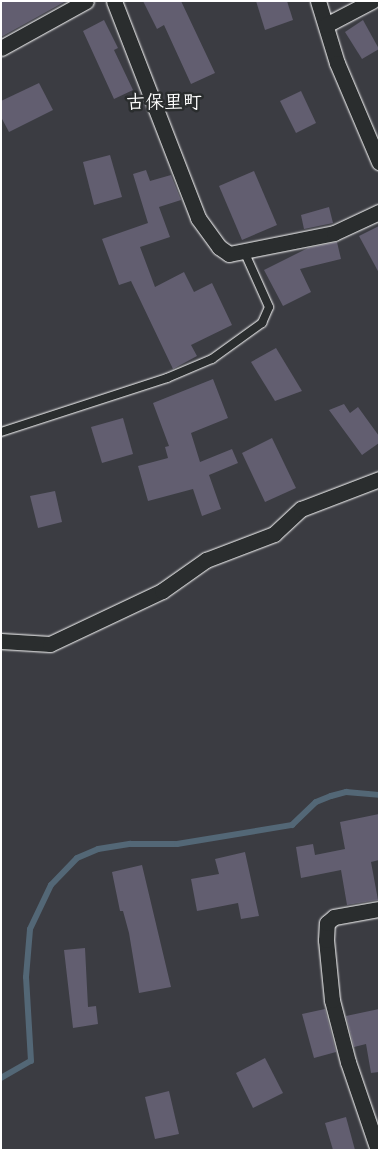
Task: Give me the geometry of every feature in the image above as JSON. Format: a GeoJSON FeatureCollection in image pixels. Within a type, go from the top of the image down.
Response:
{"type":"FeatureCollection","features":[{"type":"Feature","properties":{"kind":"street"},"geometry":{"type":"LineString","coordinates":[[1,48],[86,1]]}},
{"type":"Feature","properties":{"kind":"street"},"geometry":{"type":"LineString","coordinates":[[114,1],[198,218],[219,247],[230,254],[334,233],[379,212]]}},
{"type":"Feature","properties":{"kind":"street"},"geometry":{"type":"LineString","coordinates":[[318,1],[337,63],[379,162]]}},
{"type":"Feature","properties":{"kind":"street"},"geometry":{"type":"LineString","coordinates":[[326,25],[372,1]]}},
{"type":"Feature","properties":{"kind":"street"},"geometry":{"type":"LineString","coordinates":[[1,641],[50,644],[162,591],[206,560],[274,534],[302,509],[379,479]]}},
{"type":"Feature","properties":{"kind":"street"},"geometry":{"type":"LineString","coordinates":[[378,1150],[348,1062],[332,1000],[326,940],[327,923],[334,918],[379,909]]}},
{"type":"Feature","properties":{"kind":"lane"},"geometry":{"type":"LineString","coordinates":[[1,432],[176,374],[212,359],[262,323],[269,307],[244,251]]}},
{"type":"Feature","properties":{"kind":"building"},"geometry":{"type":"Polygon","coordinates":[[[1,1],[66,1],[1,37],[1,1]]]}},
{"type":"Feature","properties":{"kind":"building"},"geometry":{"type":"Polygon","coordinates":[[[143,1],[181,1],[215,73],[191,84],[164,25],[157,29],[143,1]]]}},
{"type":"Feature","properties":{"kind":"building"},"geometry":{"type":"Polygon","coordinates":[[[256,1],[287,1],[293,20],[265,30],[256,1]]]}},
{"type":"Feature","properties":{"kind":"building"},"geometry":{"type":"Polygon","coordinates":[[[104,20],[118,48],[114,50],[133,90],[114,99],[83,31],[104,20]]]}},
{"type":"Feature","properties":{"kind":"building"},"geometry":{"type":"Polygon","coordinates":[[[363,20],[379,49],[362,59],[345,32],[363,20]]]}},
{"type":"Feature","properties":{"kind":"building"},"geometry":{"type":"Polygon","coordinates":[[[39,83],[53,110],[9,132],[1,117],[1,101],[39,83]]]}},
{"type":"Feature","properties":{"kind":"building"},"geometry":{"type":"Polygon","coordinates":[[[301,91],[316,123],[296,133],[280,101],[301,91]]]}},
{"type":"Feature","properties":{"kind":"building"},"geometry":{"type":"Polygon","coordinates":[[[110,155],[122,197],[94,205],[83,162],[110,155]]]}},
{"type":"Feature","properties":{"kind":"building"},"geometry":{"type":"Polygon","coordinates":[[[146,170],[150,181],[171,175],[181,200],[159,207],[170,237],[140,247],[155,287],[184,272],[194,292],[212,283],[232,325],[191,345],[197,356],[173,369],[131,281],[119,285],[102,239],[148,223],[133,174],[146,170]]]}},
{"type":"Feature","properties":{"kind":"building"},"geometry":{"type":"Polygon","coordinates":[[[254,171],[277,225],[242,240],[219,186],[254,171]]]}},
{"type":"Feature","properties":{"kind":"building"},"geometry":{"type":"Polygon","coordinates":[[[329,207],[333,223],[304,229],[301,215],[329,207]]]}},
{"type":"Feature","properties":{"kind":"building"},"geometry":{"type":"Polygon","coordinates":[[[379,226],[379,273],[359,236],[379,226]]]}},
{"type":"Feature","properties":{"kind":"building"},"geometry":{"type":"Polygon","coordinates":[[[337,242],[341,259],[300,269],[311,292],[283,306],[264,270],[308,248],[337,242]]]}},
{"type":"Feature","properties":{"kind":"building"},"geometry":{"type":"Polygon","coordinates":[[[276,348],[302,391],[275,401],[251,362],[276,348]]]}},
{"type":"Feature","properties":{"kind":"building"},"geometry":{"type":"Polygon","coordinates":[[[213,379],[228,418],[191,433],[200,462],[232,449],[238,463],[209,475],[221,509],[202,516],[193,489],[148,501],[138,466],[168,458],[165,447],[169,446],[153,403],[213,379]]]}},
{"type":"Feature","properties":{"kind":"building"},"geometry":{"type":"Polygon","coordinates":[[[344,404],[350,413],[358,407],[379,436],[379,443],[362,455],[329,410],[344,404]]]}},
{"type":"Feature","properties":{"kind":"building"},"geometry":{"type":"Polygon","coordinates":[[[123,418],[133,454],[102,463],[91,427],[123,418]]]}},
{"type":"Feature","properties":{"kind":"building"},"geometry":{"type":"Polygon","coordinates":[[[272,438],[296,488],[265,502],[242,453],[272,438]]]}},
{"type":"Feature","properties":{"kind":"building"},"geometry":{"type":"Polygon","coordinates":[[[55,491],[62,522],[38,528],[30,496],[55,491]]]}},
{"type":"Feature","properties":{"kind":"building"},"geometry":{"type":"Polygon","coordinates":[[[379,814],[379,860],[371,862],[378,900],[347,905],[341,870],[301,878],[296,847],[313,844],[315,855],[345,849],[340,822],[379,814]]]}},
{"type":"Feature","properties":{"kind":"building"},"geometry":{"type":"Polygon","coordinates":[[[245,852],[259,916],[241,919],[238,903],[197,911],[191,879],[219,874],[215,859],[245,852]]]}},
{"type":"Feature","properties":{"kind":"building"},"geometry":{"type":"Polygon","coordinates":[[[142,865],[171,987],[139,993],[129,933],[123,911],[120,911],[112,872],[142,865]]]}},
{"type":"Feature","properties":{"kind":"building"},"geometry":{"type":"Polygon","coordinates":[[[85,948],[88,1007],[96,1006],[98,1024],[73,1028],[64,950],[85,948]]]}},
{"type":"Feature","properties":{"kind":"building"},"geometry":{"type":"Polygon","coordinates":[[[325,1009],[336,1052],[314,1058],[302,1014],[325,1009]]]}},
{"type":"Feature","properties":{"kind":"building"},"geometry":{"type":"Polygon","coordinates":[[[379,1009],[379,1072],[371,1073],[366,1044],[354,1047],[346,1016],[379,1009]]]}},
{"type":"Feature","properties":{"kind":"building"},"geometry":{"type":"Polygon","coordinates":[[[265,1058],[283,1093],[253,1108],[236,1073],[265,1058]]]}},
{"type":"Feature","properties":{"kind":"building"},"geometry":{"type":"Polygon","coordinates":[[[169,1091],[179,1134],[155,1139],[145,1097],[169,1091]]]}},
{"type":"Feature","properties":{"kind":"building"},"geometry":{"type":"Polygon","coordinates":[[[346,1117],[355,1150],[333,1150],[325,1123],[346,1117]]]}},
{"type":"Feature","properties":{"kind":"waterway"},"geometry":{"type":"LineString","coordinates":[[1,1078],[31,1061],[26,977],[30,929],[51,885],[77,858],[98,849],[131,844],[177,844],[292,825],[316,802],[331,796],[346,792],[379,795]]}},
{"type":"Feature","properties":{"kind":"district","name":"古保里町"},"geometry":{"type":"Point","coordinates":[164,103]}}]}
